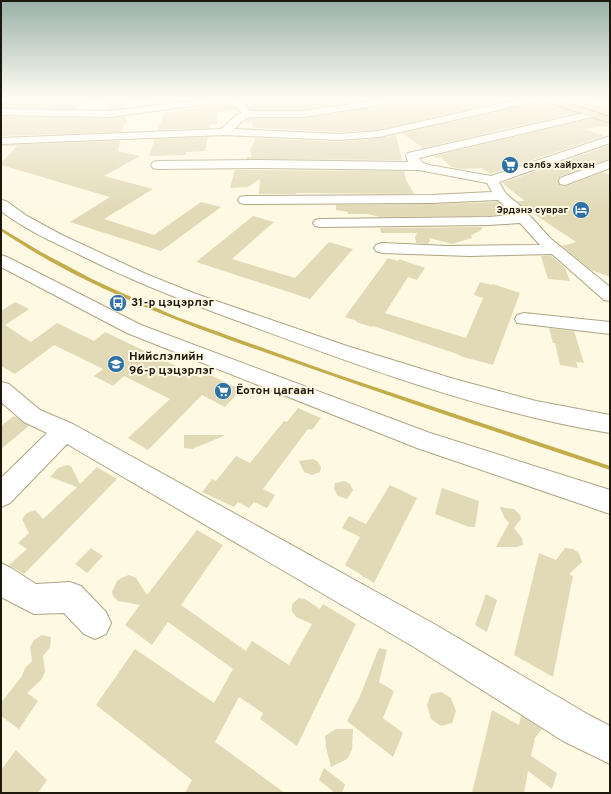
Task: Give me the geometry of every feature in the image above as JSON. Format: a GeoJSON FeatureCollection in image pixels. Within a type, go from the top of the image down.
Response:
{"type":"FeatureCollection","features":[{"type":"Feature","properties":{"kind":"street"},"geometry":{"type":"LineString","coordinates":[[1,141],[148,135]]}},
{"type":"Feature","properties":{"kind":"street"},"geometry":{"type":"LineString","coordinates":[[298,135],[348,135]]}},
{"type":"Feature","properties":{"kind":"street"},"geometry":{"type":"LineString","coordinates":[[419,166],[413,160],[412,156],[502,135]]}},
{"type":"Feature","properties":{"kind":"street"},"geometry":{"type":"LineString","coordinates":[[157,165],[260,164],[419,166],[439,172],[492,180],[610,139]]}},
{"type":"Feature","properties":{"kind":"street"},"geometry":{"type":"LineString","coordinates":[[565,181],[610,164]]}},
{"type":"Feature","properties":{"kind":"street"},"geometry":{"type":"LineString","coordinates":[[492,180],[501,196],[517,210],[545,240],[610,296]]}},
{"type":"Feature","properties":{"kind":"street"},"geometry":{"type":"LineString","coordinates":[[245,200],[431,199],[501,196]]}},
{"type":"Feature","properties":{"kind":"street"},"geometry":{"type":"LineString","coordinates":[[1,204],[18,217],[64,241],[160,286],[190,298],[378,365],[446,386],[557,415],[610,424]]}},
{"type":"Feature","properties":{"kind":"street"},"geometry":{"type":"LineString","coordinates":[[320,223],[488,221],[524,218]]}},
{"type":"Feature","properties":{"kind":"street"},"geometry":{"type":"LineString","coordinates":[[382,248],[491,252],[556,248]]}},
{"type":"Feature","properties":{"kind":"street"},"geometry":{"type":"LineString","coordinates":[[2,263],[134,329],[425,441],[610,502]]}},
{"type":"Feature","properties":{"kind":"street"},"geometry":{"type":"LineString","coordinates":[[524,319],[610,328]]}},
{"type":"Feature","properties":{"kind":"street"},"geometry":{"type":"LineString","coordinates":[[1,390],[32,416],[65,431],[425,636],[570,724],[610,746]]}},
{"type":"Feature","properties":{"kind":"street"},"geometry":{"type":"LineString","coordinates":[[1,495],[65,431]]}},
{"type":"Feature","properties":{"kind":"street"},"geometry":{"type":"LineString","coordinates":[[1,578],[17,590],[34,599],[70,597],[95,623]]}},
{"type":"Feature","properties":{"kind":"building"},"geometry":{"type":"Polygon","coordinates":[[[1,135],[30,135],[1,136],[1,135]]]}},
{"type":"Feature","properties":{"kind":"building"},"geometry":{"type":"Polygon","coordinates":[[[396,135],[402,160],[247,159],[247,157],[252,157],[250,150],[255,138],[339,142],[396,135]]]}},
{"type":"Feature","properties":{"kind":"building"},"geometry":{"type":"Polygon","coordinates":[[[405,135],[480,135],[423,148],[405,135]]]}},
{"type":"Feature","properties":{"kind":"building"},"geometry":{"type":"Polygon","coordinates":[[[521,135],[604,136],[491,174],[482,168],[462,169],[451,167],[441,157],[436,158],[434,156],[521,135]]]}},
{"type":"Feature","properties":{"kind":"building"},"geometry":{"type":"Polygon","coordinates":[[[208,137],[205,151],[186,152],[186,155],[149,156],[155,139],[208,137]]]}},
{"type":"Feature","properties":{"kind":"building"},"geometry":{"type":"Polygon","coordinates":[[[120,141],[118,151],[140,156],[104,176],[153,189],[104,219],[154,235],[201,202],[221,207],[161,251],[70,222],[110,197],[1,165],[1,163],[17,146],[1,145],[120,141]]]}},
{"type":"Feature","properties":{"kind":"building"},"geometry":{"type":"Polygon","coordinates":[[[610,145],[610,159],[559,177],[558,181],[560,185],[566,186],[603,172],[610,175],[610,277],[591,270],[562,246],[576,242],[525,208],[517,201],[525,201],[502,183],[610,145]]]}},
{"type":"Feature","properties":{"kind":"building"},"geometry":{"type":"Polygon","coordinates":[[[235,170],[404,171],[406,180],[414,194],[259,194],[260,179],[248,187],[230,188],[235,170]]]}},
{"type":"Feature","properties":{"kind":"building"},"geometry":{"type":"Polygon","coordinates":[[[498,202],[504,208],[495,215],[488,216],[379,217],[368,214],[348,214],[348,212],[336,210],[336,205],[498,202]]]}},
{"type":"Feature","properties":{"kind":"building"},"geometry":{"type":"Polygon","coordinates":[[[253,216],[274,222],[232,259],[295,278],[329,242],[353,249],[310,299],[196,262],[253,216]]]}},
{"type":"Feature","properties":{"kind":"building"},"geometry":{"type":"Polygon","coordinates":[[[483,227],[480,231],[471,235],[472,238],[452,244],[429,238],[430,241],[428,244],[416,243],[415,237],[417,233],[381,233],[380,228],[483,227]]]}},
{"type":"Feature","properties":{"kind":"building"},"geometry":{"type":"Polygon","coordinates":[[[541,256],[551,256],[565,268],[570,281],[548,279],[541,256]]]}},
{"type":"Feature","properties":{"kind":"building"},"geometry":{"type":"Polygon","coordinates":[[[388,258],[398,261],[399,259],[425,268],[417,280],[408,277],[385,313],[466,338],[483,298],[474,295],[480,282],[493,284],[520,293],[493,365],[460,356],[373,326],[372,327],[356,322],[357,321],[345,317],[388,258]]]}},
{"type":"Feature","properties":{"kind":"building"},"geometry":{"type":"Polygon","coordinates":[[[15,302],[29,309],[5,325],[31,342],[57,323],[94,341],[105,332],[201,378],[206,373],[241,390],[225,407],[202,395],[148,450],[128,438],[170,399],[124,376],[113,386],[94,376],[103,369],[54,345],[15,374],[1,366],[1,311],[15,302]]]}},
{"type":"Feature","properties":{"kind":"building"},"geometry":{"type":"Polygon","coordinates":[[[549,328],[574,331],[584,363],[576,362],[578,368],[560,365],[555,343],[553,343],[549,328]]]}},
{"type":"Feature","properties":{"kind":"building"},"geometry":{"type":"Polygon","coordinates":[[[298,408],[321,418],[312,430],[308,429],[263,489],[275,495],[267,508],[254,502],[249,508],[238,502],[234,507],[202,492],[212,479],[216,481],[236,456],[250,463],[284,421],[287,422],[298,408]]]}},
{"type":"Feature","properties":{"kind":"building"},"geometry":{"type":"Polygon","coordinates":[[[14,416],[29,426],[1,449],[1,426],[14,416]]]}},
{"type":"Feature","properties":{"kind":"building"},"geometry":{"type":"Polygon","coordinates":[[[184,435],[224,436],[192,449],[184,448],[184,435]]]}},
{"type":"Feature","properties":{"kind":"building"},"geometry":{"type":"Polygon","coordinates":[[[313,459],[318,462],[321,467],[320,472],[312,475],[304,472],[299,461],[313,459]]]}},
{"type":"Feature","properties":{"kind":"building"},"geometry":{"type":"Polygon","coordinates":[[[67,465],[71,466],[80,484],[97,467],[117,479],[24,574],[9,565],[27,549],[18,543],[29,533],[22,519],[27,513],[35,510],[43,519],[77,487],[50,477],[58,468],[67,465]]]}},
{"type":"Feature","properties":{"kind":"building"},"geometry":{"type":"Polygon","coordinates":[[[344,481],[350,484],[353,490],[347,499],[338,496],[334,489],[335,483],[344,481]]]}},
{"type":"Feature","properties":{"kind":"building"},"geometry":{"type":"Polygon","coordinates":[[[390,485],[417,498],[374,583],[345,565],[360,537],[342,528],[349,516],[366,524],[390,485]]]}},
{"type":"Feature","properties":{"kind":"building"},"geometry":{"type":"Polygon","coordinates":[[[442,488],[479,501],[475,527],[469,527],[435,514],[442,488]]]}},
{"type":"Feature","properties":{"kind":"building"},"geometry":{"type":"Polygon","coordinates":[[[500,507],[514,509],[520,515],[521,519],[514,528],[522,538],[523,545],[517,547],[496,547],[509,523],[504,517],[500,507]]]}},
{"type":"Feature","properties":{"kind":"building"},"geometry":{"type":"Polygon","coordinates":[[[197,530],[223,545],[181,605],[246,651],[252,641],[289,665],[312,624],[296,617],[292,611],[292,604],[299,598],[305,599],[320,609],[323,604],[356,624],[297,746],[260,719],[263,713],[239,697],[215,742],[285,793],[185,793],[192,780],[96,705],[135,649],[214,703],[233,669],[168,622],[152,645],[125,625],[140,605],[118,601],[113,596],[112,592],[117,581],[129,575],[136,578],[147,595],[197,530]]]}},
{"type":"Feature","properties":{"kind":"building"},"geometry":{"type":"Polygon","coordinates":[[[91,548],[103,556],[87,573],[75,564],[91,548]]]}},
{"type":"Feature","properties":{"kind":"building"},"geometry":{"type":"Polygon","coordinates":[[[565,548],[573,549],[579,553],[582,562],[569,574],[573,576],[553,677],[514,655],[539,553],[556,560],[565,548]]]}},
{"type":"Feature","properties":{"kind":"building"},"geometry":{"type":"Polygon","coordinates":[[[486,594],[497,600],[487,632],[475,625],[486,594]]]}},
{"type":"Feature","properties":{"kind":"building"},"geometry":{"type":"Polygon","coordinates":[[[42,635],[51,637],[50,647],[43,656],[45,672],[41,680],[27,693],[38,701],[19,729],[1,716],[1,703],[22,676],[25,668],[32,661],[30,647],[34,640],[42,635]]]}},
{"type":"Feature","properties":{"kind":"building"},"geometry":{"type":"Polygon","coordinates":[[[379,648],[387,650],[379,682],[394,691],[383,718],[403,733],[393,757],[347,721],[360,696],[379,648]]]}},
{"type":"Feature","properties":{"kind":"building"},"geometry":{"type":"Polygon","coordinates":[[[441,692],[451,698],[456,711],[452,723],[441,726],[431,719],[427,705],[431,694],[441,692]]]}},
{"type":"Feature","properties":{"kind":"building"},"geometry":{"type":"Polygon","coordinates":[[[492,710],[519,725],[521,716],[542,729],[535,738],[531,756],[557,773],[552,789],[528,771],[524,793],[472,793],[492,710]]]}},
{"type":"Feature","properties":{"kind":"building"},"geometry":{"type":"Polygon","coordinates":[[[336,729],[353,729],[352,750],[347,759],[331,767],[325,736],[336,729]]]}},
{"type":"Feature","properties":{"kind":"building"},"geometry":{"type":"Polygon","coordinates":[[[16,750],[47,780],[38,793],[1,793],[1,770],[16,750]]]}},
{"type":"Feature","properties":{"kind":"building"},"geometry":{"type":"Polygon","coordinates":[[[324,768],[345,784],[342,793],[335,793],[319,780],[324,768]]]}},
{"type":"Feature","properties":{"kind":"waterway"},"geometry":{"type":"LineString","coordinates":[[1,229],[63,266],[147,306],[176,318],[332,374],[610,468]]}},
{"type":"Feature","properties":{"kind":"place","name":"сэлбэ хайрхан"},"geometry":{"type":"Point","coordinates":[510,165]}},
{"type":"Feature","properties":{"kind":"place","name":"Эрдэнэ сувраг"},"geometry":{"type":"Point","coordinates":[581,210]}},
{"type":"Feature","properties":{"kind":"place","name":"31-р цэцэрлэг"},"geometry":{"type":"Point","coordinates":[118,303]}},
{"type":"Feature","properties":{"kind":"place","name":"Нийслэлийн 96-р цэцэрлэг"},"geometry":{"type":"Point","coordinates":[116,364]}},
{"type":"Feature","properties":{"kind":"place","name":"Ёотон цагаан"},"geometry":{"type":"Point","coordinates":[223,391]}}]}
